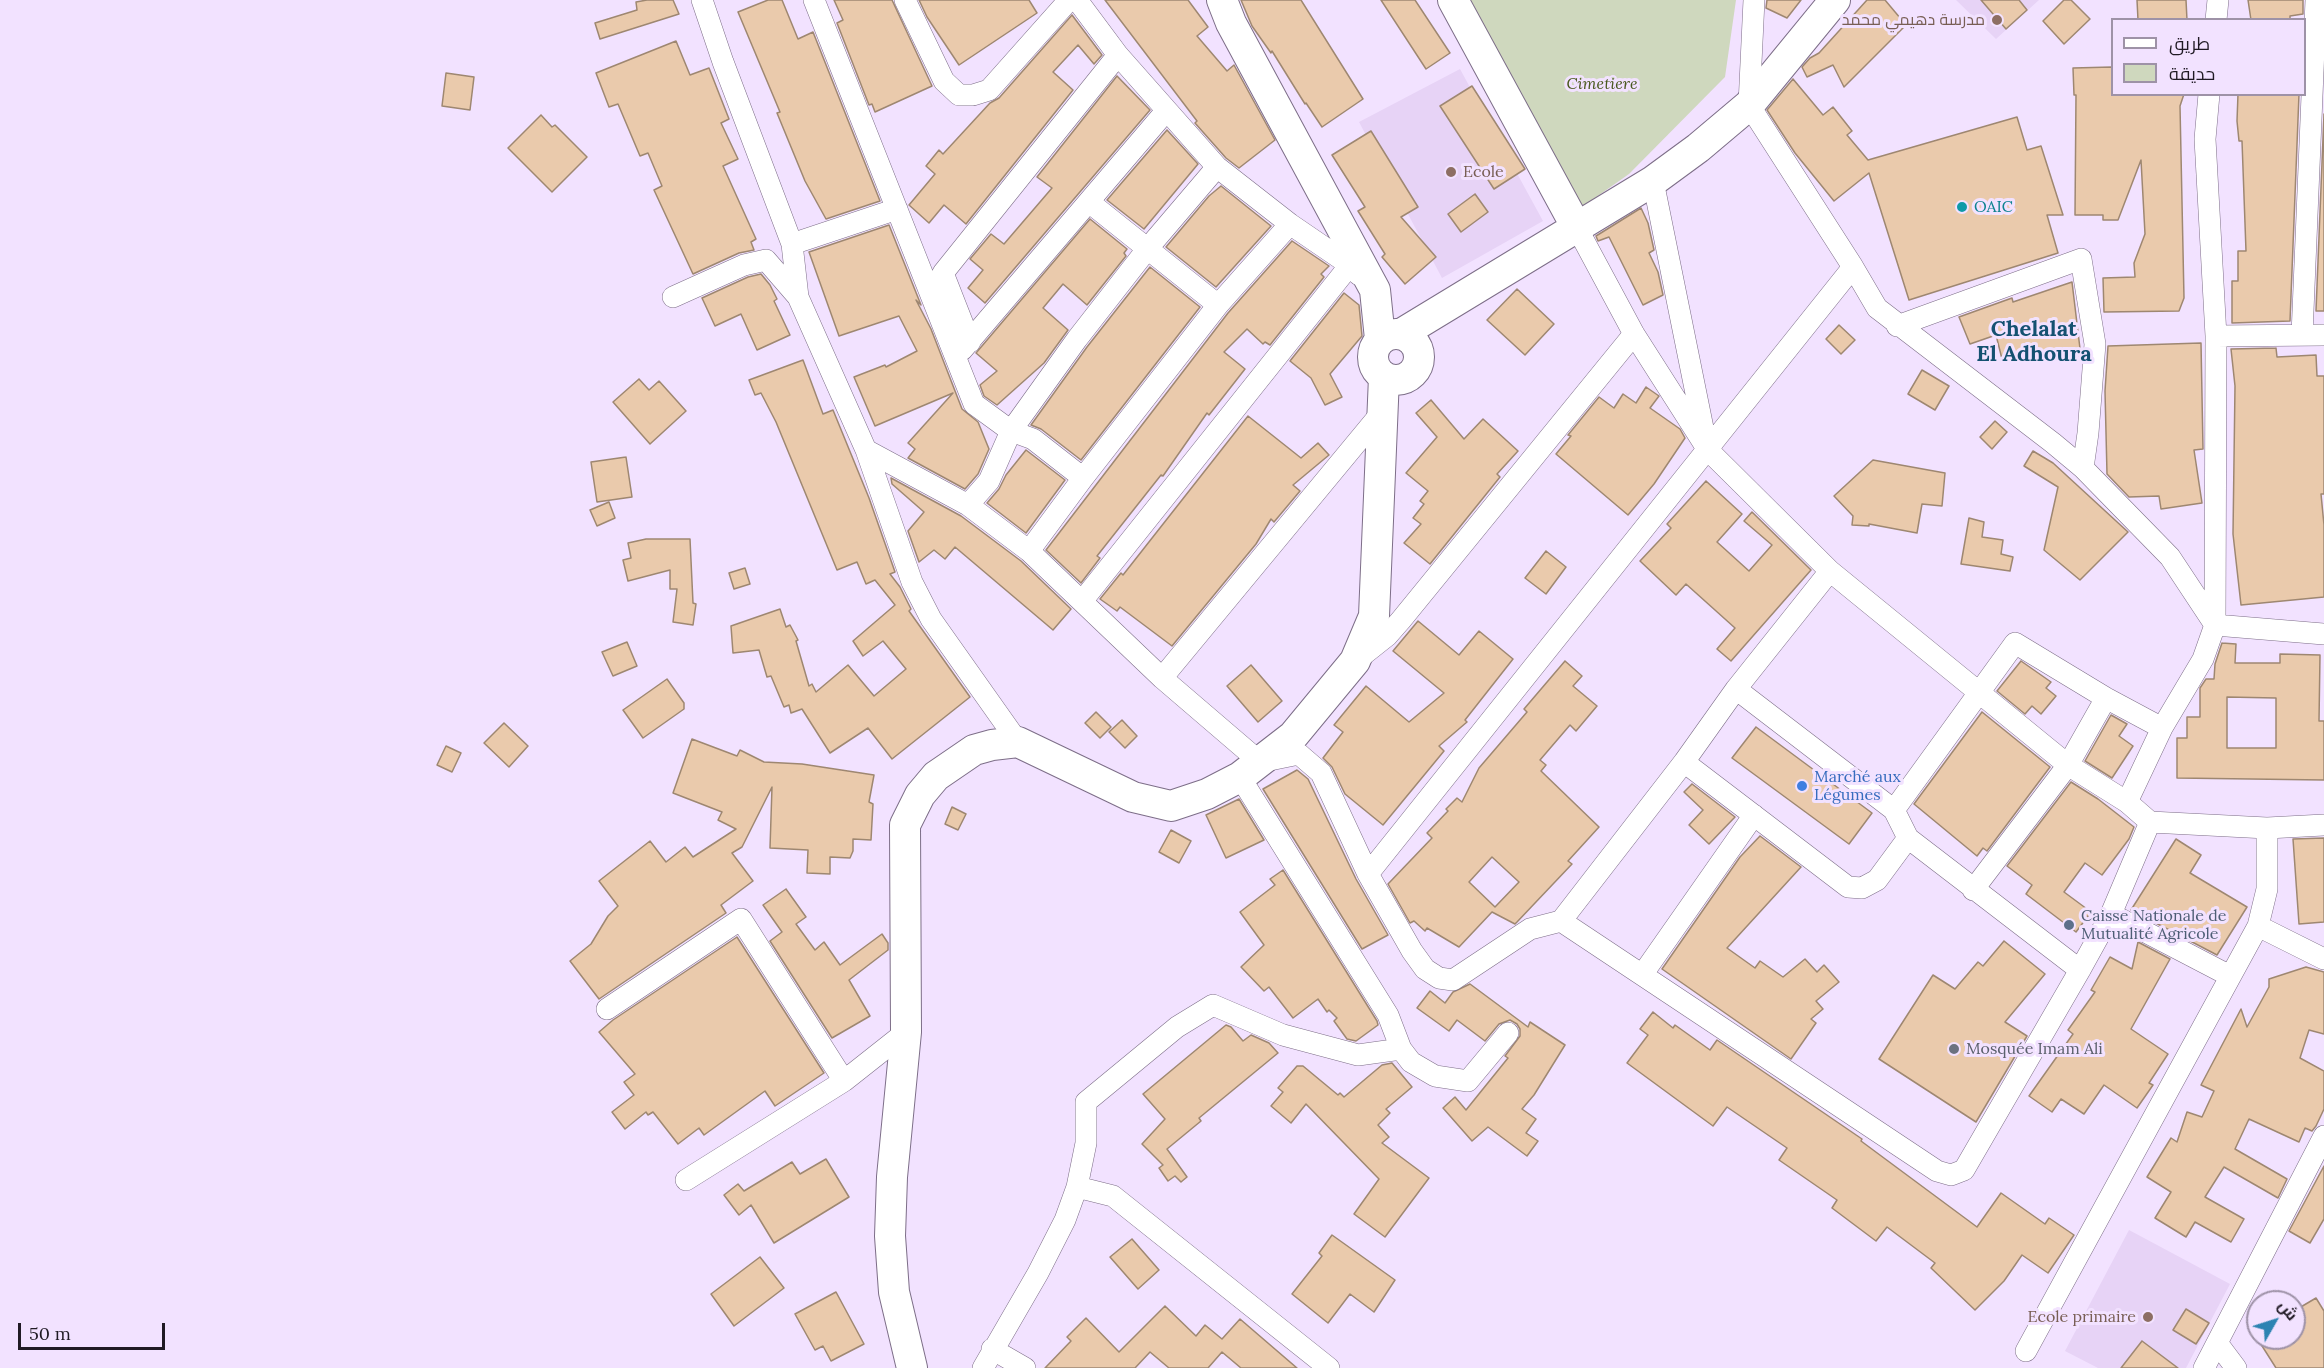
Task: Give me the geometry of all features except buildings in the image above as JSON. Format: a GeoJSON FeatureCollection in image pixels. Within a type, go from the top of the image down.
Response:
{"type":"FeatureCollection","features":[{"type":"Feature","properties":{"kind":"main road"},"geometry":{"type":"LineString","coordinates":[[1222,0],[1231,23],[1400,341],[1420,358],[1413,373],[1400,380],[1384,377],[1378,372],[1373,361],[1375,345],[1400,341],[1479,286],[1653,181],[1698,148],[1749,105],[1835,0]]}},
{"type":"Feature","properties":{"kind":"main road"},"geometry":{"type":"LineString","coordinates":[[1454,0],[1577,228]]}},
{"type":"Feature","properties":{"kind":"main road"},"geometry":{"type":"LineString","coordinates":[[912,1368],[894,1292],[890,1236],[892,1177],[906,1032],[905,825],[920,795],[936,776],[974,750],[992,745],[1018,742],[1133,797],[1171,806],[1208,794],[1250,769],[1293,736],[1353,663],[1374,616],[1384,377]]}},
{"type":"Feature","properties":{"kind":"street"},"geometry":{"type":"LineString","coordinates":[[702,0],[792,244],[798,297]]}},
{"type":"Feature","properties":{"kind":"street"},"geometry":{"type":"LineString","coordinates":[[814,0],[974,404],[1011,431],[1033,439],[1083,477]]}},
{"type":"Feature","properties":{"kind":"street"},"geometry":{"type":"LineString","coordinates":[[905,0],[944,81],[959,95],[974,96],[989,90],[1069,0]]}},
{"type":"Feature","properties":{"kind":"street"},"geometry":{"type":"LineString","coordinates":[[1077,0],[1118,55],[1217,166],[1290,224],[1350,265],[1374,290]]}},
{"type":"Feature","properties":{"kind":"street"},"geometry":{"type":"LineString","coordinates":[[1754,0],[1749,105],[1853,267],[1876,308],[2083,468],[2170,557],[2214,626]]}},
{"type":"Feature","properties":{"kind":"street"},"geometry":{"type":"LineString","coordinates":[[2216,18],[2218,0]]}},
{"type":"Feature","properties":{"kind":"street"},"geometry":{"type":"LineString","coordinates":[[2316,0],[2324,12]]}},
{"type":"Feature","properties":{"kind":"street"},"geometry":{"type":"LineString","coordinates":[[2302,335],[2316,0]]}},
{"type":"Feature","properties":{"kind":"street"},"geometry":{"type":"LineString","coordinates":[[970,342],[943,273],[1118,55]]}},
{"type":"Feature","properties":{"kind":"street"},"geometry":{"type":"LineString","coordinates":[[2127,802],[2162,728],[2202,660],[2214,626],[2216,336],[2205,139],[2209,96]]}},
{"type":"Feature","properties":{"kind":"street"},"geometry":{"type":"LineString","coordinates":[[955,359],[1166,111]]}},
{"type":"Feature","properties":{"kind":"street"},"geometry":{"type":"LineString","coordinates":[[968,505],[989,481],[1011,431],[1077,339],[1148,248],[1217,166]]}},
{"type":"Feature","properties":{"kind":"street"},"geometry":{"type":"LineString","coordinates":[[1653,181],[1708,450]]}},
{"type":"Feature","properties":{"kind":"street"},"geometry":{"type":"LineString","coordinates":[[1089,202],[1218,305]]}},
{"type":"Feature","properties":{"kind":"street"},"geometry":{"type":"LineString","coordinates":[[792,244],[897,209]]}},
{"type":"Feature","properties":{"kind":"street"},"geometry":{"type":"LineString","coordinates":[[1029,551],[1083,477],[1218,305],[1290,224]]}},
{"type":"Feature","properties":{"kind":"street"},"geometry":{"type":"LineString","coordinates":[[1577,228],[1634,334],[1708,450],[1830,571],[1979,694],[2068,765],[2127,802],[2150,822],[2267,828],[2324,825]]}},
{"type":"Feature","properties":{"kind":"street"},"geometry":{"type":"LineString","coordinates":[[1897,326],[2081,259],[2095,344],[2083,468]]}},
{"type":"Feature","properties":{"kind":"street"},"geometry":{"type":"LineString","coordinates":[[673,297],[744,265],[766,260],[798,297],[866,450],[912,582],[931,619],[1018,742]]}},
{"type":"Feature","properties":{"kind":"street"},"geometry":{"type":"LineString","coordinates":[[1083,600],[1350,265]]}},
{"type":"Feature","properties":{"kind":"street"},"geometry":{"type":"LineString","coordinates":[[1368,874],[1853,267]]}},
{"type":"Feature","properties":{"kind":"street"},"geometry":{"type":"LineString","coordinates":[[1353,663],[1387,636],[1401,621],[1634,334]]}},
{"type":"Feature","properties":{"kind":"street"},"geometry":{"type":"LineString","coordinates":[[2216,336],[2324,335]]}},
{"type":"Feature","properties":{"kind":"street"},"geometry":{"type":"LineString","coordinates":[[1162,678],[1382,411]]}},
{"type":"Feature","properties":{"kind":"street"},"geometry":{"type":"LineString","coordinates":[[866,450],[968,505],[1029,551],[1083,600],[1250,769],[1388,1015],[1401,1049],[1411,1062],[1435,1076],[1468,1081],[1508,1033]]}},
{"type":"Feature","properties":{"kind":"street"},"geometry":{"type":"LineString","coordinates":[[1250,769],[1299,754],[1321,773],[1368,874],[1412,951],[1425,969],[1439,978],[1454,980],[1530,929],[1561,921],[1684,762],[1736,689],[1830,571]]}},
{"type":"Feature","properties":{"kind":"street"},"geometry":{"type":"LineString","coordinates":[[2214,626],[2324,634]]}},
{"type":"Feature","properties":{"kind":"street"},"geometry":{"type":"LineString","coordinates":[[1894,810],[2015,644],[2162,728]]}},
{"type":"Feature","properties":{"kind":"street"},"geometry":{"type":"LineString","coordinates":[[1736,689],[1894,810],[1908,838],[2080,970]]}},
{"type":"Feature","properties":{"kind":"street"},"geometry":{"type":"LineString","coordinates":[[1973,890],[2068,765],[2106,698]]}},
{"type":"Feature","properties":{"kind":"street"},"geometry":{"type":"LineString","coordinates":[[1684,762],[1848,887],[1862,888],[1876,880],[1908,838]]}},
{"type":"Feature","properties":{"kind":"street"},"geometry":{"type":"LineString","coordinates":[[1642,975],[1754,815]]}},
{"type":"Feature","properties":{"kind":"street"},"geometry":{"type":"LineString","coordinates":[[1561,921],[1937,1171],[1952,1175],[1964,1170],[2080,970],[2111,914],[2150,822]]}},
{"type":"Feature","properties":{"kind":"street"},"geometry":{"type":"LineString","coordinates":[[2025,1350],[2258,926],[2267,889],[2267,828]]}},
{"type":"Feature","properties":{"kind":"street"},"geometry":{"type":"LineString","coordinates":[[2111,914],[2230,976]]}},
{"type":"Feature","properties":{"kind":"street"},"geometry":{"type":"LineString","coordinates":[[607,1009],[741,920],[844,1081]]}},
{"type":"Feature","properties":{"kind":"street"},"geometry":{"type":"LineString","coordinates":[[2258,926],[2324,959]]}},
{"type":"Feature","properties":{"kind":"street"},"geometry":{"type":"LineString","coordinates":[[1025,1368],[990,1362],[1065,1220],[1077,1187],[1086,1143],[1086,1102],[1176,1027],[1213,1005],[1283,1035],[1358,1055],[1401,1049]]}},
{"type":"Feature","properties":{"kind":"street"},"geometry":{"type":"LineString","coordinates":[[686,1180],[844,1081],[906,1032]]}},
{"type":"Feature","properties":{"kind":"street"},"geometry":{"type":"LineString","coordinates":[[2204,1368],[2317,1164],[2324,1136]]}},
{"type":"Feature","properties":{"kind":"street"},"geometry":{"type":"LineString","coordinates":[[1077,1187],[1113,1196],[1329,1368]]}},
{"type":"Feature","properties":{"kind":"street"},"geometry":{"type":"LineString","coordinates":[[2218,1344],[2236,1368]]}},
{"type":"Feature","properties":{"kind":"shaded area","name":"مدرسة دهيمي محمد"},"geometry":{"type":"Polygon","coordinates":[[[1956,0],[2039,0],[1996,39],[1956,0]]]}},
{"type":"Feature","properties":{"kind":"shaded area","name":"Ecole"},"geometry":{"type":"Polygon","coordinates":[[[1460,69],[1543,221],[1442,278],[1359,122],[1460,69]]]}},
{"type":"Feature","properties":{"kind":"shaded area","name":"Ecole primaire"},"geometry":{"type":"Polygon","coordinates":[[[2129,1230],[2230,1284],[2186,1368],[2098,1368],[2065,1351],[2129,1230]]]}},
{"type":"Feature","properties":{"kind":"green space","name":"Cimetiere"},"geometry":{"type":"Polygon","coordinates":[[[1462,0],[1736,0],[1725,77],[1629,174],[1575,212],[1462,0]]]}},
{"type":"Feature","properties":{"kind":"place","name":"مدرسة دهيمي محمد"},"geometry":{"type":"Point","coordinates":[1997,20]}},
{"type":"Feature","properties":{"kind":"place","name":"Ecole"},"geometry":{"type":"Point","coordinates":[1451,172]}},
{"type":"Feature","properties":{"kind":"place","name":"OAIC"},"geometry":{"type":"Point","coordinates":[1962,207]}},
{"type":"Feature","properties":{"kind":"place","name":"Marché aux Légumes"},"geometry":{"type":"Point","coordinates":[1802,786]}},
{"type":"Feature","properties":{"kind":"place","name":"Caisse Nationale de Mutualité Agricole"},"geometry":{"type":"Point","coordinates":[2069,925]}},
{"type":"Feature","properties":{"kind":"place","name":"Mosquée Imam Ali"},"geometry":{"type":"Point","coordinates":[1954,1049]}},
{"type":"Feature","properties":{"kind":"place","name":"Ecole primaire"},"geometry":{"type":"Point","coordinates":[2148,1317]}},
{"type":"Feature","properties":{"kind":"district","name":"Chelalat El Adhoura"},"geometry":{"type":"Point","coordinates":[2034,342]}}]}
